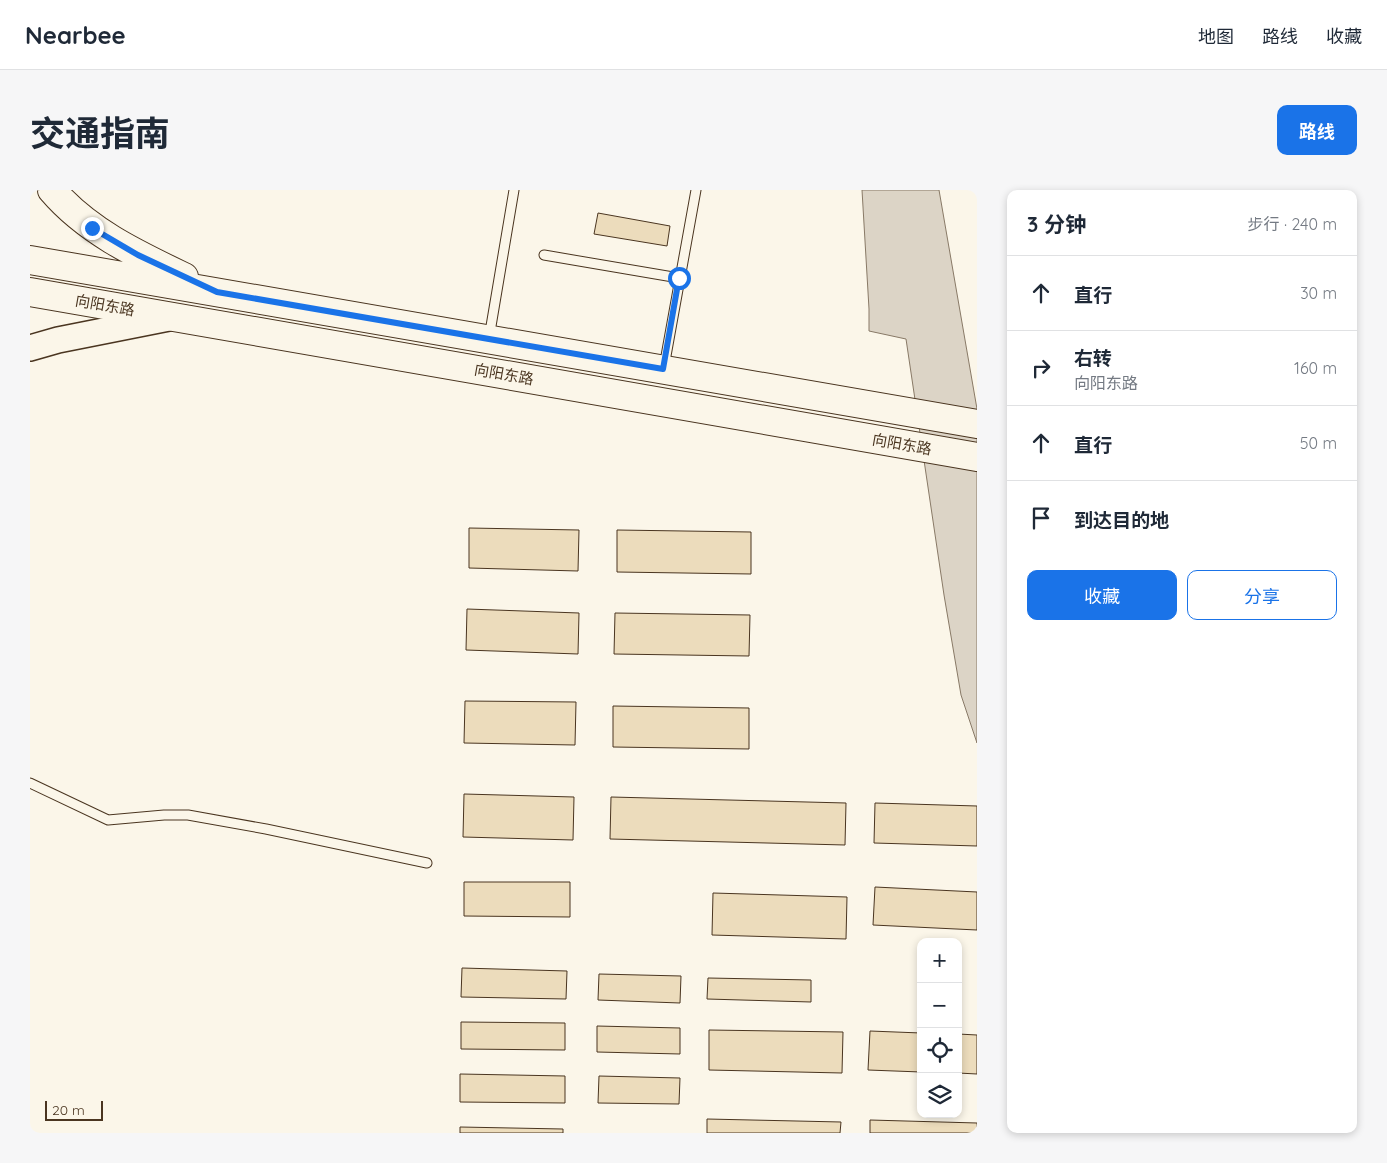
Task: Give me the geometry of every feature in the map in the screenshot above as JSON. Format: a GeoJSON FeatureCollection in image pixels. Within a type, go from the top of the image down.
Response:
{"type":"FeatureCollection","features":[{"type":"Feature","properties":{"kind":"main road"},"geometry":{"type":"LineString","coordinates":[[52,190],[92,228],[138,255],[217,292]]}},
{"type":"Feature","properties":{"kind":"main road","name":"向阳东路"},"geometry":{"type":"LineString","coordinates":[[30,260],[977,424]]}},
{"type":"Feature","properties":{"kind":"main road","name":"向阳东路"},"geometry":{"type":"LineString","coordinates":[[30,292],[977,457]]}},
{"type":"Feature","properties":{"kind":"street"},"geometry":{"type":"LineString","coordinates":[[30,348],[58,340],[176,317]]}},
{"type":"Feature","properties":{"kind":"lane"},"geometry":{"type":"LineString","coordinates":[[489,339],[514,190]]}},
{"type":"Feature","properties":{"kind":"lane"},"geometry":{"type":"LineString","coordinates":[[663,369],[696,190]]}},
{"type":"Feature","properties":{"kind":"lane"},"geometry":{"type":"LineString","coordinates":[[544,255],[679,278]]}},
{"type":"Feature","properties":{"kind":"lane"},"geometry":{"type":"LineString","coordinates":[[30,783],[108,820],[164,815],[188,816],[266,829],[427,863]]}},
{"type":"Feature","properties":{"kind":"shaded area"},"geometry":{"type":"Polygon","coordinates":[[[862,190],[939,190],[977,409],[977,743],[961,695],[944,595],[906,339],[869,331],[862,190]]]}},
{"type":"Feature","properties":{"kind":"building"},"geometry":{"type":"Polygon","coordinates":[[[598,213],[670,226],[667,246],[594,234],[598,213]]]}},
{"type":"Feature","properties":{"kind":"building"},"geometry":{"type":"Polygon","coordinates":[[[469,528],[579,530],[578,571],[469,568],[469,528]]]}},
{"type":"Feature","properties":{"kind":"building"},"geometry":{"type":"Polygon","coordinates":[[[617,530],[751,532],[751,574],[617,572],[617,530]]]}},
{"type":"Feature","properties":{"kind":"building"},"geometry":{"type":"Polygon","coordinates":[[[467,609],[579,613],[578,654],[466,650],[467,609]]]}},
{"type":"Feature","properties":{"kind":"building"},"geometry":{"type":"Polygon","coordinates":[[[615,613],[750,615],[749,656],[614,654],[615,613]]]}},
{"type":"Feature","properties":{"kind":"building"},"geometry":{"type":"Polygon","coordinates":[[[465,701],[576,702],[575,745],[464,743],[465,701]]]}},
{"type":"Feature","properties":{"kind":"building"},"geometry":{"type":"Polygon","coordinates":[[[613,706],[749,708],[749,749],[613,747],[613,706]]]}},
{"type":"Feature","properties":{"kind":"building"},"geometry":{"type":"Polygon","coordinates":[[[464,794],[574,797],[573,840],[463,837],[464,794]]]}},
{"type":"Feature","properties":{"kind":"building"},"geometry":{"type":"Polygon","coordinates":[[[611,797],[846,803],[845,845],[610,839],[611,797]]]}},
{"type":"Feature","properties":{"kind":"building"},"geometry":{"type":"Polygon","coordinates":[[[875,803],[977,806],[977,846],[874,843],[875,803]]]}},
{"type":"Feature","properties":{"kind":"building"},"geometry":{"type":"Polygon","coordinates":[[[464,882],[570,882],[570,917],[464,916],[464,882]]]}},
{"type":"Feature","properties":{"kind":"building"},"geometry":{"type":"Polygon","coordinates":[[[875,887],[977,892],[977,930],[873,925],[875,887]]]}},
{"type":"Feature","properties":{"kind":"building"},"geometry":{"type":"Polygon","coordinates":[[[713,893],[847,897],[846,939],[712,935],[713,893]]]}},
{"type":"Feature","properties":{"kind":"building"},"geometry":{"type":"Polygon","coordinates":[[[462,968],[567,971],[566,999],[461,997],[462,968]]]}},
{"type":"Feature","properties":{"kind":"building"},"geometry":{"type":"Polygon","coordinates":[[[599,974],[681,976],[680,1003],[598,1000],[599,974]]]}},
{"type":"Feature","properties":{"kind":"building"},"geometry":{"type":"Polygon","coordinates":[[[708,978],[811,980],[811,1002],[707,999],[708,978]]]}},
{"type":"Feature","properties":{"kind":"building"},"geometry":{"type":"Polygon","coordinates":[[[461,1022],[565,1023],[565,1050],[461,1049],[461,1022]]]}},
{"type":"Feature","properties":{"kind":"building"},"geometry":{"type":"Polygon","coordinates":[[[597,1026],[680,1028],[680,1054],[597,1052],[597,1026]]]}},
{"type":"Feature","properties":{"kind":"building"},"geometry":{"type":"Polygon","coordinates":[[[709,1030],[843,1032],[842,1073],[709,1070],[709,1030]]]}},
{"type":"Feature","properties":{"kind":"building"},"geometry":{"type":"Polygon","coordinates":[[[870,1031],[917,1033],[917,1072],[868,1070],[870,1031]]]}},
{"type":"Feature","properties":{"kind":"building"},"geometry":{"type":"Polygon","coordinates":[[[962,1034],[977,1035],[977,1074],[962,1073],[962,1034]]]}},
{"type":"Feature","properties":{"kind":"building"},"geometry":{"type":"Polygon","coordinates":[[[460,1074],[565,1076],[565,1103],[460,1102],[460,1074]]]}},
{"type":"Feature","properties":{"kind":"building"},"geometry":{"type":"Polygon","coordinates":[[[599,1076],[680,1078],[679,1104],[598,1103],[599,1076]]]}},
{"type":"Feature","properties":{"kind":"building"},"geometry":{"type":"Polygon","coordinates":[[[707,1119],[841,1122],[840,1133],[707,1133],[707,1119]]]}},
{"type":"Feature","properties":{"kind":"building"},"geometry":{"type":"Polygon","coordinates":[[[870,1120],[977,1123],[977,1133],[870,1133],[870,1120]]]}},
{"type":"Feature","properties":{"kind":"building"},"geometry":{"type":"Polygon","coordinates":[[[460,1127],[563,1129],[563,1133],[460,1133],[460,1127]]]}},
{"type":"Feature","properties":{"kind":"route"},"geometry":{"type":"LineString","coordinates":[[92,228],[138,255],[217,292],[663,369],[679,278]]}}]}
